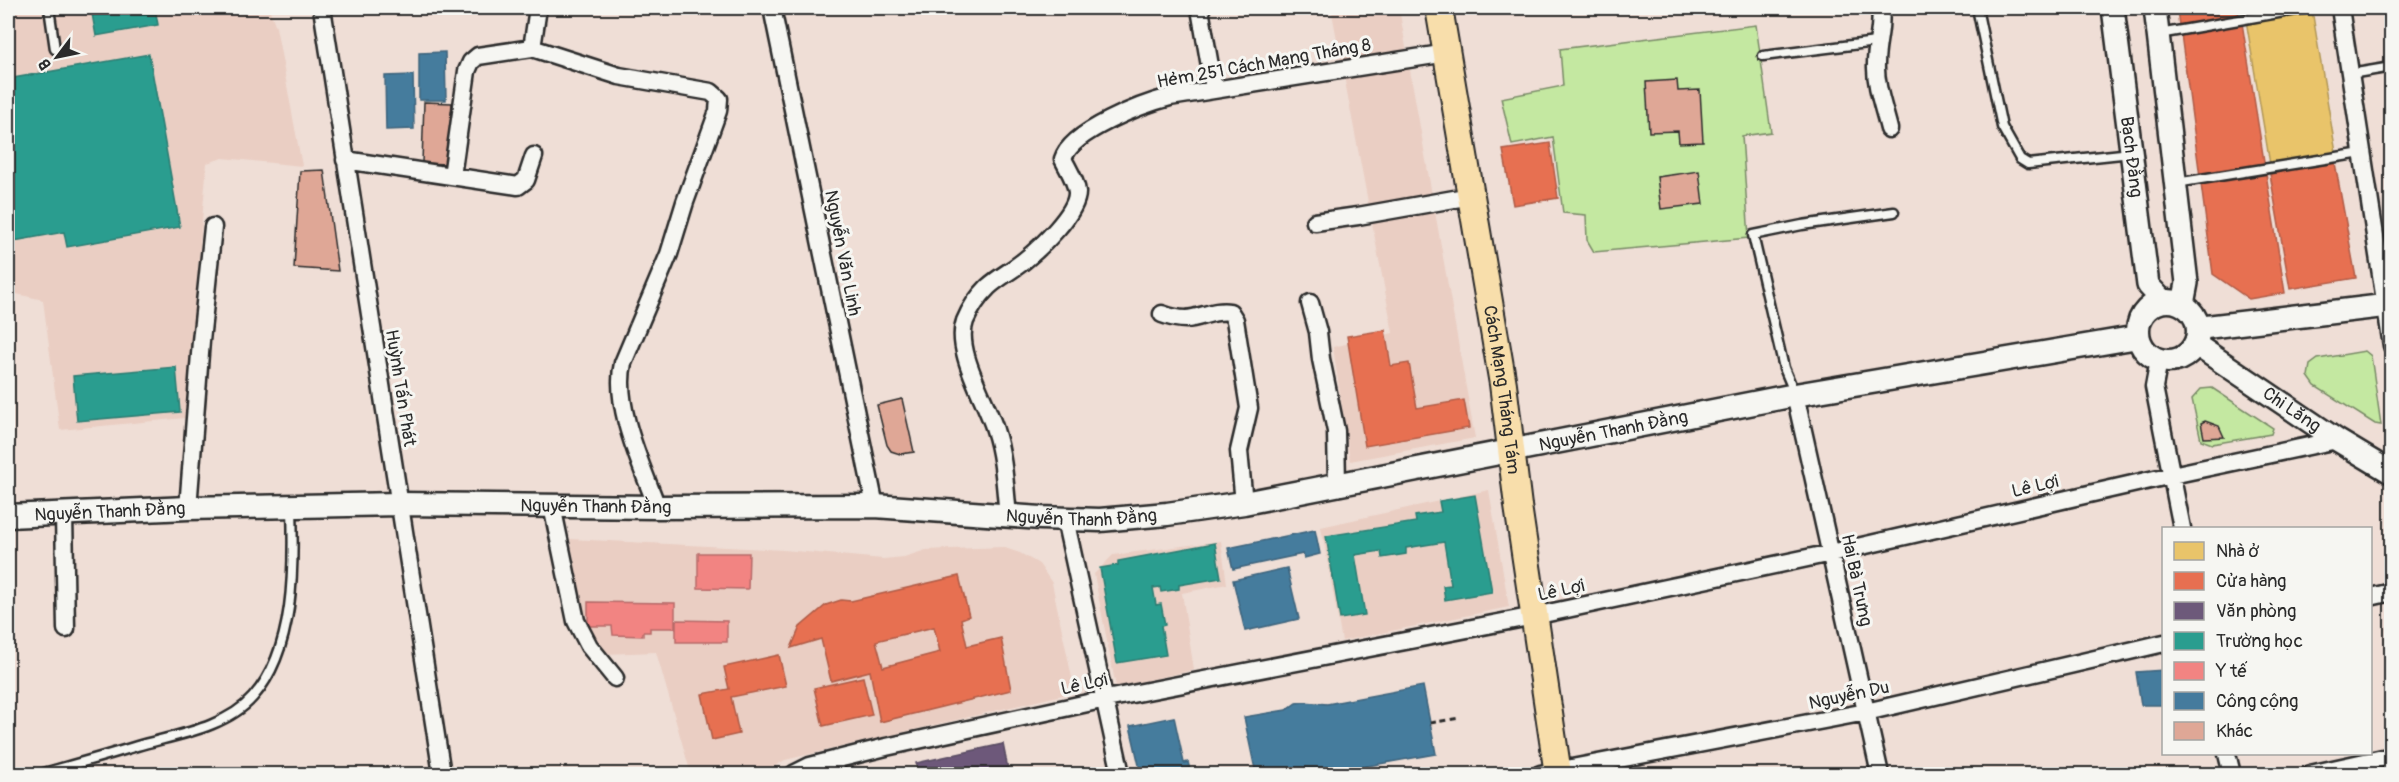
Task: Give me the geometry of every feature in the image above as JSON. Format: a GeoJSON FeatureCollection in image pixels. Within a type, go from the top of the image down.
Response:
{"type":"FeatureCollection","features":[{"type":"Feature","properties":{"kind":"main road","name":"Cách Mạng Tháng Tám"},"geometry":{"type":"LineString","coordinates":[[1439,8],[1512,451],[1552,773]]}},
{"type":"Feature","properties":{"kind":"main road"},"geometry":{"type":"LineString","coordinates":[[2173,302],[2194,314],[2197,336],[2184,357],[2176,360],[2159,360],[2145,351],[2138,337],[2138,325],[2142,313],[2151,305],[2173,302]]}},
{"type":"Feature","properties":{"kind":"main road"},"geometry":{"type":"LineString","coordinates":[[2197,336],[2388,305]]}},
{"type":"Feature","properties":{"kind":"main road","name":"Nguyễn Thanh Đằng"},"geometry":{"type":"LineString","coordinates":[[8,516],[188,508],[399,504],[875,507],[1100,520],[1167,514],[1244,503],[1795,395],[2138,337]]}},
{"type":"Feature","properties":{"kind":"street","name":"Huỳnh Tấn Phát"},"geometry":{"type":"LineString","coordinates":[[322,8],[442,774]]}},
{"type":"Feature","properties":{"kind":"street"},"geometry":{"type":"LineString","coordinates":[[532,48],[538,8]]}},
{"type":"Feature","properties":{"kind":"street","name":"Nguyễn Văn Linh"},"geometry":{"type":"LineString","coordinates":[[772,8],[875,507]]}},
{"type":"Feature","properties":{"kind":"street"},"geometry":{"type":"LineString","coordinates":[[1880,8],[1882,25],[1876,42],[1875,68],[1889,129]]}},
{"type":"Feature","properties":{"kind":"street","name":"Bạch Đằng"},"geometry":{"type":"LineString","coordinates":[[2113,8],[2148,285],[2173,302]]}},
{"type":"Feature","properties":{"kind":"street"},"geometry":{"type":"LineString","coordinates":[[2155,8],[2187,283],[2173,302]]}},
{"type":"Feature","properties":{"kind":"street"},"geometry":{"type":"LineString","coordinates":[[2340,8],[2388,305],[2391,346]]}},
{"type":"Feature","properties":{"kind":"street"},"geometry":{"type":"LineString","coordinates":[[1200,9],[1214,89]]}},
{"type":"Feature","properties":{"kind":"street"},"geometry":{"type":"LineString","coordinates":[[452,176],[467,71],[471,62],[478,56],[492,52],[532,48],[620,76],[711,92],[719,99],[718,111],[669,254],[623,363],[619,379],[622,408],[657,507]]}},
{"type":"Feature","properties":{"kind":"street","name":"Hẻm 251 Cách Mạng Tháng 8"},"geometry":{"type":"LineString","coordinates":[[1008,516],[1000,450],[995,429],[969,365],[963,338],[965,323],[973,305],[987,288],[1041,245],[1076,202],[1075,182],[1063,159],[1065,151],[1101,125],[1142,105],[1170,97],[1447,53]]}},
{"type":"Feature","properties":{"kind":"street"},"geometry":{"type":"LineString","coordinates":[[345,160],[518,186],[526,180],[534,156]]}},
{"type":"Feature","properties":{"kind":"street"},"geometry":{"type":"LineString","coordinates":[[1315,222],[1471,196]]}},
{"type":"Feature","properties":{"kind":"street"},"geometry":{"type":"LineString","coordinates":[[188,508],[201,341],[213,227]]}},
{"type":"Feature","properties":{"kind":"street"},"geometry":{"type":"LineString","coordinates":[[1310,303],[1318,332],[1321,359],[1336,431],[1337,484]]}},
{"type":"Feature","properties":{"kind":"street"},"geometry":{"type":"LineString","coordinates":[[1162,314],[1188,319],[1222,310],[1230,312],[1235,320],[1249,408],[1239,451],[1244,503]]}},
{"type":"Feature","properties":{"kind":"street","name":"Chi Lăng"},"geometry":{"type":"LineString","coordinates":[[2197,336],[2337,440],[2391,473]]}},
{"type":"Feature","properties":{"kind":"street"},"geometry":{"type":"LineString","coordinates":[[2159,360],[2154,387],[2182,527]]}},
{"type":"Feature","properties":{"kind":"street","name":"Hai Bà Trưng"},"geometry":{"type":"LineString","coordinates":[[1795,395],[1880,774]]}},
{"type":"Feature","properties":{"kind":"street","name":"Lê Lợi"},"geometry":{"type":"LineString","coordinates":[[794,774],[810,766],[839,767],[1106,699],[1534,616],[1830,553],[2337,440]]}},
{"type":"Feature","properties":{"kind":"street"},"geometry":{"type":"LineString","coordinates":[[552,506],[576,621],[589,646],[615,678]]}},
{"type":"Feature","properties":{"kind":"street"},"geometry":{"type":"LineString","coordinates":[[64,514],[66,629]]}},
{"type":"Feature","properties":{"kind":"street"},"geometry":{"type":"LineString","coordinates":[[1065,519],[1121,774]]}},
{"type":"Feature","properties":{"kind":"street"},"geometry":{"type":"LineString","coordinates":[[2372,597],[2391,592]]}},
{"type":"Feature","properties":{"kind":"street","name":"Nguyễn Du"},"geometry":{"type":"LineString","coordinates":[[1552,773],[1866,712],[2162,643]]}},
{"type":"Feature","properties":{"kind":"street"},"geometry":{"type":"LineString","coordinates":[[2227,755],[2232,774]]}},
{"type":"Feature","properties":{"kind":"street"},"geometry":{"type":"LineString","coordinates":[[2310,774],[2391,756]]}},
{"type":"Feature","properties":{"kind":"lane"},"geometry":{"type":"LineString","coordinates":[[49,8],[55,48]]}},
{"type":"Feature","properties":{"kind":"lane"},"geometry":{"type":"LineString","coordinates":[[1977,8],[2002,127],[2020,159],[2028,164],[2131,153]]}},
{"type":"Feature","properties":{"kind":"lane"},"geometry":{"type":"LineString","coordinates":[[2158,34],[2308,8]]}},
{"type":"Feature","properties":{"kind":"lane"},"geometry":{"type":"LineString","coordinates":[[1763,56],[1876,42]]}},
{"type":"Feature","properties":{"kind":"lane"},"geometry":{"type":"LineString","coordinates":[[2350,74],[2391,67]]}},
{"type":"Feature","properties":{"kind":"lane"},"geometry":{"type":"LineString","coordinates":[[2175,183],[2362,153]]}},
{"type":"Feature","properties":{"kind":"lane"},"geometry":{"type":"LineString","coordinates":[[1795,395],[1784,368],[1753,235],[1802,225],[1894,212]]}},
{"type":"Feature","properties":{"kind":"lane"},"geometry":{"type":"LineString","coordinates":[[40,774],[198,729],[236,711],[253,697],[277,656],[287,618],[292,586],[292,506]]}},
{"type":"Feature","properties":{"kind":"path"},"geometry":{"type":"LineString","coordinates":[[1430,723],[1460,718]]}},
{"type":"Feature","properties":{"kind":"shaded area"},"geometry":{"type":"Polygon","coordinates":[[[8,8],[269,8],[276,27],[302,166],[223,158],[207,163],[185,418],[60,430],[43,300],[8,292],[8,8]]]}},
{"type":"Feature","properties":{"kind":"shaded area"},"geometry":{"type":"Polygon","coordinates":[[[1331,8],[1399,8],[1475,438],[1350,461],[1333,347],[1393,333],[1331,8]]]}},
{"type":"Feature","properties":{"kind":"shaded area"},"geometry":{"type":"Polygon","coordinates":[[[1489,490],[1509,607],[1342,641],[1321,527],[1489,490]]]}},
{"type":"Feature","properties":{"kind":"shaded area"},"geometry":{"type":"Polygon","coordinates":[[[570,539],[784,550],[883,559],[904,557],[926,550],[1002,547],[1020,553],[1039,564],[1052,583],[1075,692],[785,760],[762,774],[691,774],[656,652],[605,654],[588,635],[570,539]]]}},
{"type":"Feature","properties":{"kind":"shaded area"},"geometry":{"type":"Polygon","coordinates":[[[1221,541],[1227,584],[1182,593],[1194,670],[1116,687],[1094,574],[1113,555],[1221,541]]]}},
{"type":"Feature","properties":{"kind":"green space"},"geometry":{"type":"Polygon","coordinates":[[[1756,25],[1771,132],[1742,136],[1749,238],[1594,252],[1587,240],[1586,215],[1563,213],[1553,137],[1512,145],[1501,98],[1563,86],[1560,49],[1756,25]]]}},
{"type":"Feature","properties":{"kind":"green space"},"geometry":{"type":"Polygon","coordinates":[[[2365,351],[2371,356],[2381,425],[2375,424],[2315,386],[2308,376],[2310,365],[2318,359],[2365,351]]]}},
{"type":"Feature","properties":{"kind":"green space"},"geometry":{"type":"Polygon","coordinates":[[[2212,388],[2273,428],[2271,434],[2212,444],[2201,440],[2192,399],[2201,389],[2212,388]]]}},
{"type":"Feature","properties":{"kind":"building: Nhà ở"},"geometry":{"type":"Polygon","coordinates":[[[2312,10],[2336,153],[2270,164],[2246,20],[2312,10]]]}},
{"type":"Feature","properties":{"kind":"building: Cửa hàng"},"geometry":{"type":"Polygon","coordinates":[[[2177,8],[2238,8],[2239,16],[2179,26],[2177,8]]]}},
{"type":"Feature","properties":{"kind":"building: Cửa hàng"},"geometry":{"type":"Polygon","coordinates":[[[2244,8],[2282,8],[2245,14],[2244,8]]]}},
{"type":"Feature","properties":{"kind":"building: Cửa hàng"},"geometry":{"type":"Polygon","coordinates":[[[2242,23],[2285,293],[2249,299],[2213,274],[2181,34],[2242,23]]]}},
{"type":"Feature","properties":{"kind":"building: Cửa hàng"},"geometry":{"type":"Polygon","coordinates":[[[1550,143],[1558,198],[1513,205],[1503,150],[1550,143]]]}},
{"type":"Feature","properties":{"kind":"building: Cửa hàng"},"geometry":{"type":"Polygon","coordinates":[[[2335,163],[2356,278],[2290,289],[2270,174],[2335,163]]]}},
{"type":"Feature","properties":{"kind":"building: Cửa hàng"},"geometry":{"type":"Polygon","coordinates":[[[1385,330],[1391,366],[1409,363],[1417,408],[1464,400],[1469,428],[1365,446],[1347,336],[1385,330]]]}},
{"type":"Feature","properties":{"kind":"building: Cửa hàng"},"geometry":{"type":"Polygon","coordinates":[[[959,576],[969,616],[961,619],[967,646],[1001,638],[1011,690],[880,722],[870,671],[831,681],[821,639],[791,648],[800,627],[826,605],[841,600],[851,601],[959,576]],[[934,627],[876,641],[883,667],[940,652],[934,627]]]}},
{"type":"Feature","properties":{"kind":"building: Cửa hàng"},"geometry":{"type":"Polygon","coordinates":[[[779,655],[786,686],[731,697],[739,734],[712,740],[702,694],[729,689],[724,667],[779,655]]]}},
{"type":"Feature","properties":{"kind":"building: Cửa hàng"},"geometry":{"type":"Polygon","coordinates":[[[863,677],[872,715],[823,726],[814,688],[863,677]]]}},
{"type":"Feature","properties":{"kind":"building: Văn phòng"},"geometry":{"type":"Polygon","coordinates":[[[1003,744],[1009,774],[919,774],[916,763],[1003,744]]]}},
{"type":"Feature","properties":{"kind":"building: Trường học"},"geometry":{"type":"Polygon","coordinates":[[[91,8],[155,8],[158,25],[96,36],[91,8]]]}},
{"type":"Feature","properties":{"kind":"building: Trường học"},"geometry":{"type":"Polygon","coordinates":[[[149,54],[180,227],[67,247],[64,232],[8,242],[8,79],[149,54]]]}},
{"type":"Feature","properties":{"kind":"building: Trường học"},"geometry":{"type":"Polygon","coordinates":[[[176,367],[180,412],[77,421],[73,376],[176,367]]]}},
{"type":"Feature","properties":{"kind":"building: Trường học"},"geometry":{"type":"Polygon","coordinates":[[[1475,495],[1492,592],[1445,600],[1443,586],[1451,585],[1444,542],[1406,548],[1406,554],[1382,558],[1381,551],[1355,555],[1365,615],[1340,619],[1326,536],[1416,522],[1415,516],[1441,512],[1439,501],[1475,495]]]}},
{"type":"Feature","properties":{"kind":"building: Trường học"},"geometry":{"type":"Polygon","coordinates":[[[1215,543],[1221,578],[1179,585],[1179,589],[1161,592],[1160,587],[1153,588],[1156,605],[1161,604],[1165,625],[1161,626],[1166,655],[1117,663],[1100,568],[1118,565],[1118,561],[1215,543]]]}},
{"type":"Feature","properties":{"kind":"building: Y tế"},"geometry":{"type":"Polygon","coordinates":[[[698,553],[749,553],[748,589],[698,588],[698,553]]]}},
{"type":"Feature","properties":{"kind":"building: Y tế"},"geometry":{"type":"Polygon","coordinates":[[[588,602],[675,603],[675,628],[650,628],[650,632],[643,632],[643,636],[613,635],[612,626],[588,626],[588,602]]]}},
{"type":"Feature","properties":{"kind":"building: Y tế"},"geometry":{"type":"Polygon","coordinates":[[[676,620],[727,621],[727,642],[676,642],[676,620]]]}},
{"type":"Feature","properties":{"kind":"building: Công cộng"},"geometry":{"type":"Polygon","coordinates":[[[445,52],[446,100],[419,100],[419,53],[445,52]]]}},
{"type":"Feature","properties":{"kind":"building: Công cộng"},"geometry":{"type":"Polygon","coordinates":[[[413,75],[414,129],[386,130],[385,76],[413,75]]]}},
{"type":"Feature","properties":{"kind":"building: Công cộng"},"geometry":{"type":"Polygon","coordinates":[[[1315,530],[1320,554],[1304,558],[1303,554],[1233,569],[1228,548],[1315,530]]]}},
{"type":"Feature","properties":{"kind":"building: Công cộng"},"geometry":{"type":"Polygon","coordinates":[[[1287,568],[1299,619],[1245,631],[1233,580],[1287,568]]]}},
{"type":"Feature","properties":{"kind":"building: Công cộng"},"geometry":{"type":"Polygon","coordinates":[[[2162,670],[2162,705],[2141,705],[2136,672],[2162,670]]]}},
{"type":"Feature","properties":{"kind":"building: Công cộng"},"geometry":{"type":"Polygon","coordinates":[[[1423,686],[1436,754],[1345,770],[1341,774],[1256,774],[1244,717],[1286,710],[1296,703],[1327,704],[1423,686]]]}},
{"type":"Feature","properties":{"kind":"building: Công cộng"},"geometry":{"type":"Polygon","coordinates":[[[1174,717],[1184,763],[1188,762],[1191,774],[1141,774],[1130,726],[1174,717]]]}},
{"type":"Feature","properties":{"kind":"building: Khác"},"geometry":{"type":"Polygon","coordinates":[[[1677,80],[1678,91],[1700,90],[1703,142],[1679,143],[1678,131],[1649,132],[1646,82],[1677,80]]]}},
{"type":"Feature","properties":{"kind":"building: Khác"},"geometry":{"type":"Polygon","coordinates":[[[424,102],[452,103],[447,164],[422,163],[424,102]]]}},
{"type":"Feature","properties":{"kind":"building: Khác"},"geometry":{"type":"Polygon","coordinates":[[[324,170],[338,271],[294,268],[300,171],[324,170]]]}},
{"type":"Feature","properties":{"kind":"building: Khác"},"geometry":{"type":"Polygon","coordinates":[[[1699,171],[1703,204],[1661,209],[1657,177],[1699,171]]]}},
{"type":"Feature","properties":{"kind":"building: Khác"},"geometry":{"type":"Polygon","coordinates":[[[902,399],[914,452],[900,454],[891,451],[887,445],[877,405],[902,399]]]}},
{"type":"Feature","properties":{"kind":"building: Khác"},"geometry":{"type":"Polygon","coordinates":[[[2205,421],[2219,426],[2224,437],[2204,438],[2201,423],[2205,421]]]}}]}
